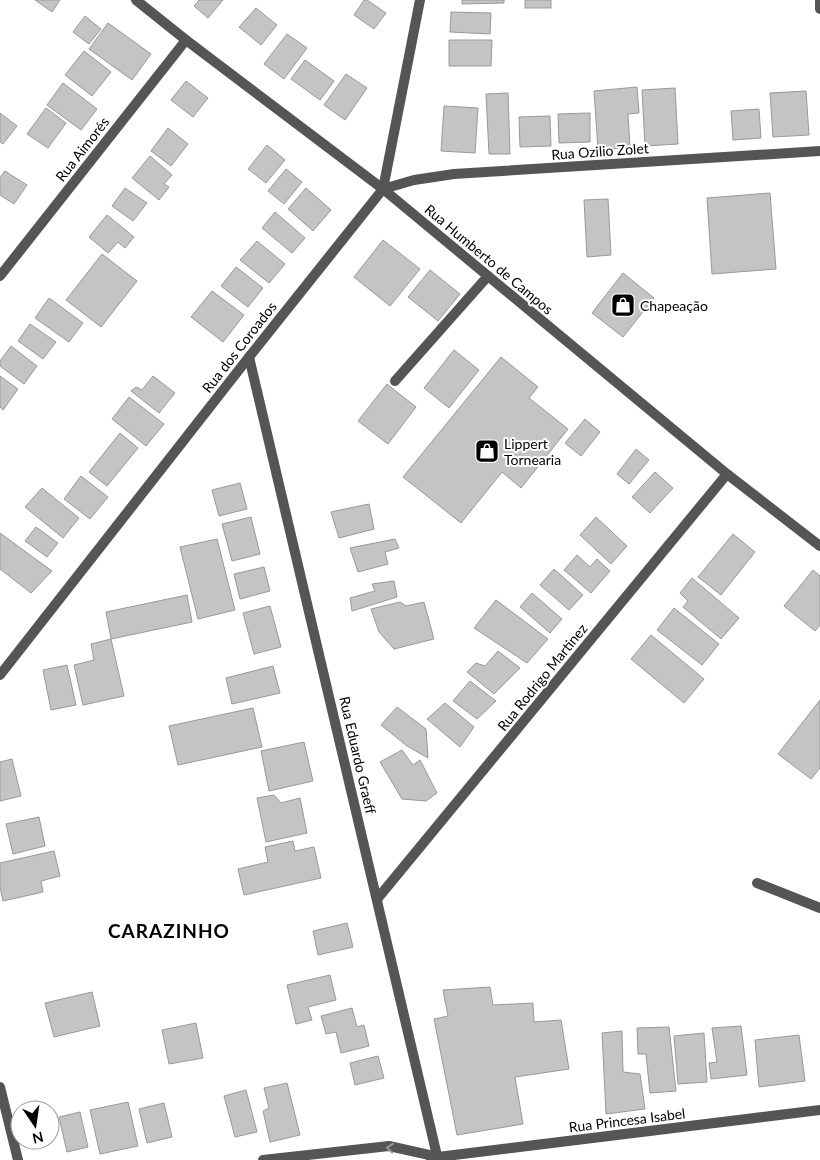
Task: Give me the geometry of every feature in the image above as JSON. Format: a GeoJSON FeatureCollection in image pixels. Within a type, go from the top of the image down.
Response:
{"type":"FeatureCollection","features":[{"type":"Feature","properties":{"kind":"street","name":"Rua Humberto de Campos"},"geometry":{"type":"LineString","coordinates":[[136,0],[383,189],[727,474],[820,546]]}},
{"type":"Feature","properties":{"kind":"street","name":"Rua dos Coroados"},"geometry":{"type":"LineString","coordinates":[[0,675],[249,356],[383,189],[420,0]]}},
{"type":"Feature","properties":{"kind":"street"},"geometry":{"type":"LineString","coordinates":[[820,0],[820,9]]}},
{"type":"Feature","properties":{"kind":"street","name":"Rua Aimorés"},"geometry":{"type":"LineString","coordinates":[[0,276],[186,40]]}},
{"type":"Feature","properties":{"kind":"street","name":"Rua Ozilio Zolet"},"geometry":{"type":"LineString","coordinates":[[383,189],[414,180],[454,174],[820,151]]}},
{"type":"Feature","properties":{"kind":"street"},"geometry":{"type":"LineString","coordinates":[[395,381],[488,276]]}},
{"type":"Feature","properties":{"kind":"street","name":"Rua Eduardo Graeff"},"geometry":{"type":"LineString","coordinates":[[249,356],[378,898],[436,1159]]}},
{"type":"Feature","properties":{"kind":"street","name":"Rua Rodrigo Martinez"},"geometry":{"type":"LineString","coordinates":[[378,898],[727,474]]}},
{"type":"Feature","properties":{"kind":"street"},"geometry":{"type":"LineString","coordinates":[[757,883],[820,908]]}},
{"type":"Feature","properties":{"kind":"street"},"geometry":{"type":"LineString","coordinates":[[0,1087],[18,1160]]}},
{"type":"Feature","properties":{"kind":"street","name":"Rua Princesa Isabel"},"geometry":{"type":"LineString","coordinates":[[263,1160],[388,1146],[436,1159],[820,1110]]}},
{"type":"Feature","properties":{"kind":"building"},"geometry":{"type":"Polygon","coordinates":[[[35,0],[60,0],[52,12],[35,0]]]}},
{"type":"Feature","properties":{"kind":"building"},"geometry":{"type":"Polygon","coordinates":[[[199,0],[223,0],[208,18],[194,6],[199,0]]]}},
{"type":"Feature","properties":{"kind":"building"},"geometry":{"type":"Polygon","coordinates":[[[364,0],[367,0],[386,13],[374,29],[354,15],[364,0]]]}},
{"type":"Feature","properties":{"kind":"building"},"geometry":{"type":"Polygon","coordinates":[[[462,0],[504,0],[504,3],[462,4],[462,0]]]}},
{"type":"Feature","properties":{"kind":"building"},"geometry":{"type":"Polygon","coordinates":[[[525,0],[551,0],[551,8],[525,8],[525,0]]]}},
{"type":"Feature","properties":{"kind":"building"},"geometry":{"type":"Polygon","coordinates":[[[256,8],[277,25],[261,45],[239,27],[256,8]]]}},
{"type":"Feature","properties":{"kind":"building"},"geometry":{"type":"Polygon","coordinates":[[[451,12],[491,13],[490,34],[450,32],[451,12]]]}},
{"type":"Feature","properties":{"kind":"building"},"geometry":{"type":"Polygon","coordinates":[[[85,16],[101,29],[89,44],[73,32],[85,16]]]}},
{"type":"Feature","properties":{"kind":"building"},"geometry":{"type":"Polygon","coordinates":[[[108,23],[151,54],[132,80],[89,49],[108,23]]]}},
{"type":"Feature","properties":{"kind":"building"},"geometry":{"type":"Polygon","coordinates":[[[287,34],[307,48],[284,79],[264,64],[287,34]]]}},
{"type":"Feature","properties":{"kind":"building"},"geometry":{"type":"Polygon","coordinates":[[[449,40],[492,40],[491,66],[449,66],[449,40]]]}},
{"type":"Feature","properties":{"kind":"building"},"geometry":{"type":"Polygon","coordinates":[[[84,51],[111,72],[92,96],[65,75],[84,51]]]}},
{"type":"Feature","properties":{"kind":"building"},"geometry":{"type":"Polygon","coordinates":[[[305,60],[334,81],[320,100],[291,79],[305,60]]]}},
{"type":"Feature","properties":{"kind":"building"},"geometry":{"type":"Polygon","coordinates":[[[346,74],[367,88],[345,120],[324,105],[346,74]]]}},
{"type":"Feature","properties":{"kind":"building"},"geometry":{"type":"Polygon","coordinates":[[[186,81],[208,98],[193,117],[171,100],[186,81]]]}},
{"type":"Feature","properties":{"kind":"building"},"geometry":{"type":"Polygon","coordinates":[[[63,83],[97,109],[81,130],[47,105],[63,83]]]}},
{"type":"Feature","properties":{"kind":"building"},"geometry":{"type":"Polygon","coordinates":[[[637,87],[639,113],[628,114],[630,147],[598,150],[594,91],[637,87]]]}},
{"type":"Feature","properties":{"kind":"building"},"geometry":{"type":"Polygon","coordinates":[[[675,88],[678,144],[645,146],[642,90],[675,88]]]}},
{"type":"Feature","properties":{"kind":"building"},"geometry":{"type":"Polygon","coordinates":[[[806,91],[809,135],[773,137],[770,93],[806,91]]]}},
{"type":"Feature","properties":{"kind":"building"},"geometry":{"type":"Polygon","coordinates":[[[508,93],[510,154],[489,154],[486,94],[508,93]]]}},
{"type":"Feature","properties":{"kind":"building"},"geometry":{"type":"Polygon","coordinates":[[[444,106],[478,108],[475,153],[441,151],[444,106]]]}},
{"type":"Feature","properties":{"kind":"building"},"geometry":{"type":"Polygon","coordinates":[[[46,108],[66,123],[48,148],[27,134],[46,108]]]}},
{"type":"Feature","properties":{"kind":"building"},"geometry":{"type":"Polygon","coordinates":[[[759,109],[761,138],[733,140],[731,111],[759,109]]]}},
{"type":"Feature","properties":{"kind":"building"},"geometry":{"type":"Polygon","coordinates":[[[0,113],[17,126],[3,144],[0,142],[0,113]]]}},
{"type":"Feature","properties":{"kind":"building"},"geometry":{"type":"Polygon","coordinates":[[[590,113],[590,142],[559,143],[558,114],[590,113]]]}},
{"type":"Feature","properties":{"kind":"building"},"geometry":{"type":"Polygon","coordinates":[[[550,116],[551,146],[520,147],[519,117],[550,116]]]}},
{"type":"Feature","properties":{"kind":"building"},"geometry":{"type":"Polygon","coordinates":[[[168,128],[188,144],[171,166],[151,151],[168,128]]]}},
{"type":"Feature","properties":{"kind":"building"},"geometry":{"type":"Polygon","coordinates":[[[267,145],[285,160],[266,183],[248,169],[267,145]]]}},
{"type":"Feature","properties":{"kind":"building"},"geometry":{"type":"Polygon","coordinates":[[[150,156],[172,175],[164,184],[169,187],[159,200],[132,178],[150,156]]]}},
{"type":"Feature","properties":{"kind":"building"},"geometry":{"type":"Polygon","coordinates":[[[286,169],[302,182],[284,204],[268,191],[286,169]]]}},
{"type":"Feature","properties":{"kind":"building"},"geometry":{"type":"Polygon","coordinates":[[[5,171],[27,185],[14,204],[0,195],[0,177],[5,171]]]}},
{"type":"Feature","properties":{"kind":"building"},"geometry":{"type":"Polygon","coordinates":[[[125,188],[147,203],[133,221],[112,206],[125,188]]]}},
{"type":"Feature","properties":{"kind":"building"},"geometry":{"type":"Polygon","coordinates":[[[306,188],[331,210],[313,231],[288,209],[306,188]]]}},
{"type":"Feature","properties":{"kind":"building"},"geometry":{"type":"Polygon","coordinates":[[[770,193],[776,269],[712,274],[707,198],[770,193]]]}},
{"type":"Feature","properties":{"kind":"building"},"geometry":{"type":"Polygon","coordinates":[[[608,199],[611,255],[587,257],[584,200],[608,199]]]}},
{"type":"Feature","properties":{"kind":"building"},"geometry":{"type":"Polygon","coordinates":[[[275,212],[305,238],[292,253],[262,228],[275,212]]]}},
{"type":"Feature","properties":{"kind":"building"},"geometry":{"type":"Polygon","coordinates":[[[107,215],[134,237],[125,248],[118,242],[108,253],[89,237],[107,215]]]}},
{"type":"Feature","properties":{"kind":"building"},"geometry":{"type":"Polygon","coordinates":[[[383,240],[420,269],[390,306],[354,277],[383,240]]]}},
{"type":"Feature","properties":{"kind":"building"},"geometry":{"type":"Polygon","coordinates":[[[257,241],[285,264],[269,283],[240,260],[257,241]]]}},
{"type":"Feature","properties":{"kind":"building"},"geometry":{"type":"Polygon","coordinates":[[[102,254],[137,281],[101,327],[66,300],[102,254]]]}},
{"type":"Feature","properties":{"kind":"building"},"geometry":{"type":"Polygon","coordinates":[[[236,267],[263,288],[248,307],[221,286],[236,267]]]}},
{"type":"Feature","properties":{"kind":"building"},"geometry":{"type":"Polygon","coordinates":[[[430,270],[460,294],[438,321],[408,297],[430,270]]]}},
{"type":"Feature","properties":{"kind":"building","name":"Chapeação"},"geometry":{"type":"Polygon","coordinates":[[[623,273],[654,298],[623,337],[592,313],[623,273]]]}},
{"type":"Feature","properties":{"kind":"building"},"geometry":{"type":"Polygon","coordinates":[[[212,291],[244,315],[223,342],[191,317],[212,291]]]}},
{"type":"Feature","properties":{"kind":"building"},"geometry":{"type":"Polygon","coordinates":[[[49,298],[83,323],[69,342],[35,318],[49,298]]]}},
{"type":"Feature","properties":{"kind":"building"},"geometry":{"type":"Polygon","coordinates":[[[30,324],[56,342],[43,359],[18,341],[30,324]]]}},
{"type":"Feature","properties":{"kind":"building"},"geometry":{"type":"Polygon","coordinates":[[[11,346],[37,366],[24,384],[0,366],[0,361],[11,346]]]}},
{"type":"Feature","properties":{"kind":"building"},"geometry":{"type":"Polygon","coordinates":[[[454,350],[479,370],[449,408],[424,388],[454,350]]]}},
{"type":"Feature","properties":{"kind":"building","name":"Lippert Tornearia"},"geometry":{"type":"Polygon","coordinates":[[[501,357],[538,387],[529,398],[568,429],[521,488],[502,472],[461,523],[403,477],[501,357]]]}},
{"type":"Feature","properties":{"kind":"building"},"geometry":{"type":"Polygon","coordinates":[[[0,376],[18,389],[3,410],[0,407],[0,376]]]}},
{"type":"Feature","properties":{"kind":"building"},"geometry":{"type":"Polygon","coordinates":[[[153,376],[175,393],[159,413],[131,391],[136,387],[142,390],[153,376]]]}},
{"type":"Feature","properties":{"kind":"building"},"geometry":{"type":"Polygon","coordinates":[[[387,384],[416,407],[388,444],[358,421],[387,384]]]}},
{"type":"Feature","properties":{"kind":"building"},"geometry":{"type":"Polygon","coordinates":[[[129,397],[164,424],[146,446],[112,419],[129,397]]]}},
{"type":"Feature","properties":{"kind":"building"},"geometry":{"type":"Polygon","coordinates":[[[585,419],[600,432],[581,456],[565,443],[585,419]]]}},
{"type":"Feature","properties":{"kind":"building"},"geometry":{"type":"Polygon","coordinates":[[[120,433],[138,448],[107,486],[89,472],[120,433]]]}},
{"type":"Feature","properties":{"kind":"building"},"geometry":{"type":"Polygon","coordinates":[[[636,449],[649,460],[629,484],[617,474],[636,449]]]}},
{"type":"Feature","properties":{"kind":"building"},"geometry":{"type":"Polygon","coordinates":[[[655,472],[673,488],[650,513],[632,497],[655,472]]]}},
{"type":"Feature","properties":{"kind":"building"},"geometry":{"type":"Polygon","coordinates":[[[81,476],[108,497],[90,519],[64,499],[81,476]]]}},
{"type":"Feature","properties":{"kind":"building"},"geometry":{"type":"Polygon","coordinates":[[[240,483],[247,509],[219,516],[212,490],[240,483]]]}},
{"type":"Feature","properties":{"kind":"building"},"geometry":{"type":"Polygon","coordinates":[[[42,488],[79,518],[63,538],[25,507],[42,488]]]}},
{"type":"Feature","properties":{"kind":"building"},"geometry":{"type":"Polygon","coordinates":[[[369,504],[374,529],[339,538],[331,512],[369,504]]]}},
{"type":"Feature","properties":{"kind":"building"},"geometry":{"type":"Polygon","coordinates":[[[251,517],[260,554],[232,561],[222,524],[251,517]]]}},
{"type":"Feature","properties":{"kind":"building"},"geometry":{"type":"Polygon","coordinates":[[[596,517],[627,546],[611,564],[580,535],[596,517]]]}},
{"type":"Feature","properties":{"kind":"building"},"geometry":{"type":"Polygon","coordinates":[[[36,527],[58,543],[47,557],[25,541],[36,527]]]}},
{"type":"Feature","properties":{"kind":"building"},"geometry":{"type":"Polygon","coordinates":[[[0,533],[52,571],[31,593],[0,569],[0,533]]]}},
{"type":"Feature","properties":{"kind":"building"},"geometry":{"type":"Polygon","coordinates":[[[733,534],[755,552],[721,595],[698,577],[733,534]]]}},
{"type":"Feature","properties":{"kind":"building"},"geometry":{"type":"Polygon","coordinates":[[[217,539],[235,610],[198,619],[180,547],[217,539]]]}},
{"type":"Feature","properties":{"kind":"building"},"geometry":{"type":"Polygon","coordinates":[[[395,539],[399,548],[385,552],[388,564],[358,572],[350,548],[395,539]]]}},
{"type":"Feature","properties":{"kind":"building"},"geometry":{"type":"Polygon","coordinates":[[[577,555],[590,567],[597,559],[610,571],[591,593],[564,570],[577,555]]]}},
{"type":"Feature","properties":{"kind":"building"},"geometry":{"type":"Polygon","coordinates":[[[264,567],[270,591],[240,599],[234,574],[264,567]]]}},
{"type":"Feature","properties":{"kind":"building"},"geometry":{"type":"Polygon","coordinates":[[[554,569],[583,595],[569,610],[540,585],[554,569]]]}},
{"type":"Feature","properties":{"kind":"building"},"geometry":{"type":"Polygon","coordinates":[[[813,570],[820,576],[820,625],[815,631],[784,606],[813,570]]]}},
{"type":"Feature","properties":{"kind":"building"},"geometry":{"type":"Polygon","coordinates":[[[692,578],[739,618],[721,639],[683,607],[688,601],[680,593],[692,578]]]}},
{"type":"Feature","properties":{"kind":"building"},"geometry":{"type":"Polygon","coordinates":[[[394,581],[397,597],[352,611],[350,598],[375,591],[372,584],[394,581]]]}},
{"type":"Feature","properties":{"kind":"building"},"geometry":{"type":"Polygon","coordinates":[[[532,593],[562,619],[550,633],[520,607],[532,593]]]}},
{"type":"Feature","properties":{"kind":"building"},"geometry":{"type":"Polygon","coordinates":[[[187,595],[192,622],[111,639],[106,612],[187,595]]]}},
{"type":"Feature","properties":{"kind":"building"},"geometry":{"type":"Polygon","coordinates":[[[496,600],[548,639],[527,663],[474,628],[496,600]]]}},
{"type":"Feature","properties":{"kind":"building"},"geometry":{"type":"Polygon","coordinates":[[[400,602],[406,606],[424,602],[434,639],[394,649],[379,632],[371,609],[400,602]]]}},
{"type":"Feature","properties":{"kind":"building"},"geometry":{"type":"Polygon","coordinates":[[[270,606],[281,647],[254,654],[243,613],[270,606]]]}},
{"type":"Feature","properties":{"kind":"building"},"geometry":{"type":"Polygon","coordinates":[[[674,608],[719,644],[702,665],[657,630],[674,608]]]}},
{"type":"Feature","properties":{"kind":"building"},"geometry":{"type":"Polygon","coordinates":[[[651,635],[704,679],[684,703],[631,659],[651,635]]]}},
{"type":"Feature","properties":{"kind":"building"},"geometry":{"type":"Polygon","coordinates":[[[111,639],[124,696],[83,705],[74,665],[94,660],[91,644],[111,639]]]}},
{"type":"Feature","properties":{"kind":"building"},"geometry":{"type":"Polygon","coordinates":[[[498,651],[520,668],[494,694],[467,672],[476,663],[485,666],[498,651]]]}},
{"type":"Feature","properties":{"kind":"building"},"geometry":{"type":"Polygon","coordinates":[[[67,665],[76,705],[51,710],[43,670],[67,665]]]}},
{"type":"Feature","properties":{"kind":"building"},"geometry":{"type":"Polygon","coordinates":[[[273,666],[280,693],[232,704],[226,678],[273,666]]]}},
{"type":"Feature","properties":{"kind":"building"},"geometry":{"type":"Polygon","coordinates":[[[470,681],[496,701],[477,719],[453,701],[470,681]]]}},
{"type":"Feature","properties":{"kind":"building"},"geometry":{"type":"Polygon","coordinates":[[[820,700],[820,768],[811,779],[778,754],[820,700]]]}},
{"type":"Feature","properties":{"kind":"building"},"geometry":{"type":"Polygon","coordinates":[[[445,703],[474,727],[460,747],[427,719],[445,703]]]}},
{"type":"Feature","properties":{"kind":"building"},"geometry":{"type":"Polygon","coordinates":[[[397,707],[426,729],[428,758],[407,746],[381,725],[397,707]]]}},
{"type":"Feature","properties":{"kind":"building"},"geometry":{"type":"Polygon","coordinates":[[[253,708],[262,747],[178,765],[169,726],[253,708]]]}},
{"type":"Feature","properties":{"kind":"building"},"geometry":{"type":"Polygon","coordinates":[[[304,742],[313,781],[269,791],[261,751],[304,742]]]}},
{"type":"Feature","properties":{"kind":"building"},"geometry":{"type":"Polygon","coordinates":[[[402,750],[413,765],[420,760],[437,793],[426,801],[402,799],[380,762],[402,750]]]}},
{"type":"Feature","properties":{"kind":"building"},"geometry":{"type":"Polygon","coordinates":[[[12,759],[21,796],[0,801],[0,762],[12,759]]]}},
{"type":"Feature","properties":{"kind":"building"},"geometry":{"type":"Polygon","coordinates":[[[274,795],[281,803],[300,798],[307,833],[266,842],[257,798],[274,795]]]}},
{"type":"Feature","properties":{"kind":"building"},"geometry":{"type":"Polygon","coordinates":[[[39,817],[45,846],[13,854],[6,824],[39,817]]]}},
{"type":"Feature","properties":{"kind":"building"},"geometry":{"type":"Polygon","coordinates":[[[293,841],[295,851],[314,847],[321,878],[244,895],[238,869],[268,862],[265,847],[293,841]]]}},
{"type":"Feature","properties":{"kind":"building"},"geometry":{"type":"Polygon","coordinates":[[[54,851],[60,876],[41,881],[43,892],[3,901],[0,887],[0,863],[54,851]]]}},
{"type":"Feature","properties":{"kind":"building"},"geometry":{"type":"Polygon","coordinates":[[[347,923],[353,947],[318,955],[313,931],[347,923]]]}},
{"type":"Feature","properties":{"kind":"building"},"geometry":{"type":"Polygon","coordinates":[[[330,975],[336,1000],[308,1007],[312,1020],[296,1024],[287,985],[330,975]]]}},
{"type":"Feature","properties":{"kind":"building"},"geometry":{"type":"Polygon","coordinates":[[[490,987],[493,1005],[533,1003],[534,1022],[561,1020],[569,1069],[515,1077],[523,1124],[457,1135],[434,1019],[448,1016],[443,990],[490,987]]]}},
{"type":"Feature","properties":{"kind":"building"},"geometry":{"type":"Polygon","coordinates":[[[92,992],[100,1026],[54,1037],[45,1003],[92,992]]]}},
{"type":"Feature","properties":{"kind":"building"},"geometry":{"type":"Polygon","coordinates":[[[352,1008],[357,1027],[364,1025],[369,1046],[341,1053],[336,1032],[326,1034],[321,1016],[352,1008]]]}},
{"type":"Feature","properties":{"kind":"building"},"geometry":{"type":"Polygon","coordinates":[[[196,1023],[203,1058],[169,1064],[162,1030],[196,1023]]]}},
{"type":"Feature","properties":{"kind":"building"},"geometry":{"type":"Polygon","coordinates":[[[741,1026],[747,1075],[711,1079],[709,1063],[717,1062],[712,1028],[741,1026]]]}},
{"type":"Feature","properties":{"kind":"building"},"geometry":{"type":"Polygon","coordinates":[[[669,1027],[676,1091],[650,1093],[646,1054],[638,1054],[637,1028],[669,1027]]]}},
{"type":"Feature","properties":{"kind":"building"},"geometry":{"type":"Polygon","coordinates":[[[622,1031],[623,1072],[640,1074],[645,1109],[606,1114],[602,1033],[622,1031]]]}},
{"type":"Feature","properties":{"kind":"building"},"geometry":{"type":"Polygon","coordinates":[[[704,1033],[707,1082],[678,1084],[674,1036],[704,1033]]]}},
{"type":"Feature","properties":{"kind":"building"},"geometry":{"type":"Polygon","coordinates":[[[799,1035],[805,1081],[759,1087],[755,1040],[799,1035]]]}},
{"type":"Feature","properties":{"kind":"building"},"geometry":{"type":"Polygon","coordinates":[[[378,1056],[384,1078],[355,1085],[350,1063],[378,1056]]]}},
{"type":"Feature","properties":{"kind":"building"},"geometry":{"type":"Polygon","coordinates":[[[287,1083],[300,1135],[270,1142],[263,1111],[269,1108],[264,1088],[287,1083]]]}},
{"type":"Feature","properties":{"kind":"building"},"geometry":{"type":"Polygon","coordinates":[[[246,1090],[257,1132],[235,1137],[224,1096],[246,1090]]]}},
{"type":"Feature","properties":{"kind":"building"},"geometry":{"type":"Polygon","coordinates":[[[128,1102],[138,1146],[100,1154],[90,1110],[128,1102]]]}},
{"type":"Feature","properties":{"kind":"building"},"geometry":{"type":"Polygon","coordinates":[[[164,1103],[172,1137],[147,1143],[139,1109],[164,1103]]]}},
{"type":"Feature","properties":{"kind":"building"},"geometry":{"type":"Polygon","coordinates":[[[80,1112],[88,1147],[67,1152],[60,1117],[80,1112]]]}},
{"type":"Feature","properties":{"kind":"place","name":"Chapeação"},"geometry":{"type":"Point","coordinates":[623,305]}},
{"type":"Feature","properties":{"kind":"place","name":"Lippert Tornearia"},"geometry":{"type":"Point","coordinates":[487,451]}},
{"type":"Feature","properties":{"kind":"district","name":"CARAZINHO"},"geometry":{"type":"Point","coordinates":[169,930]}}]}
